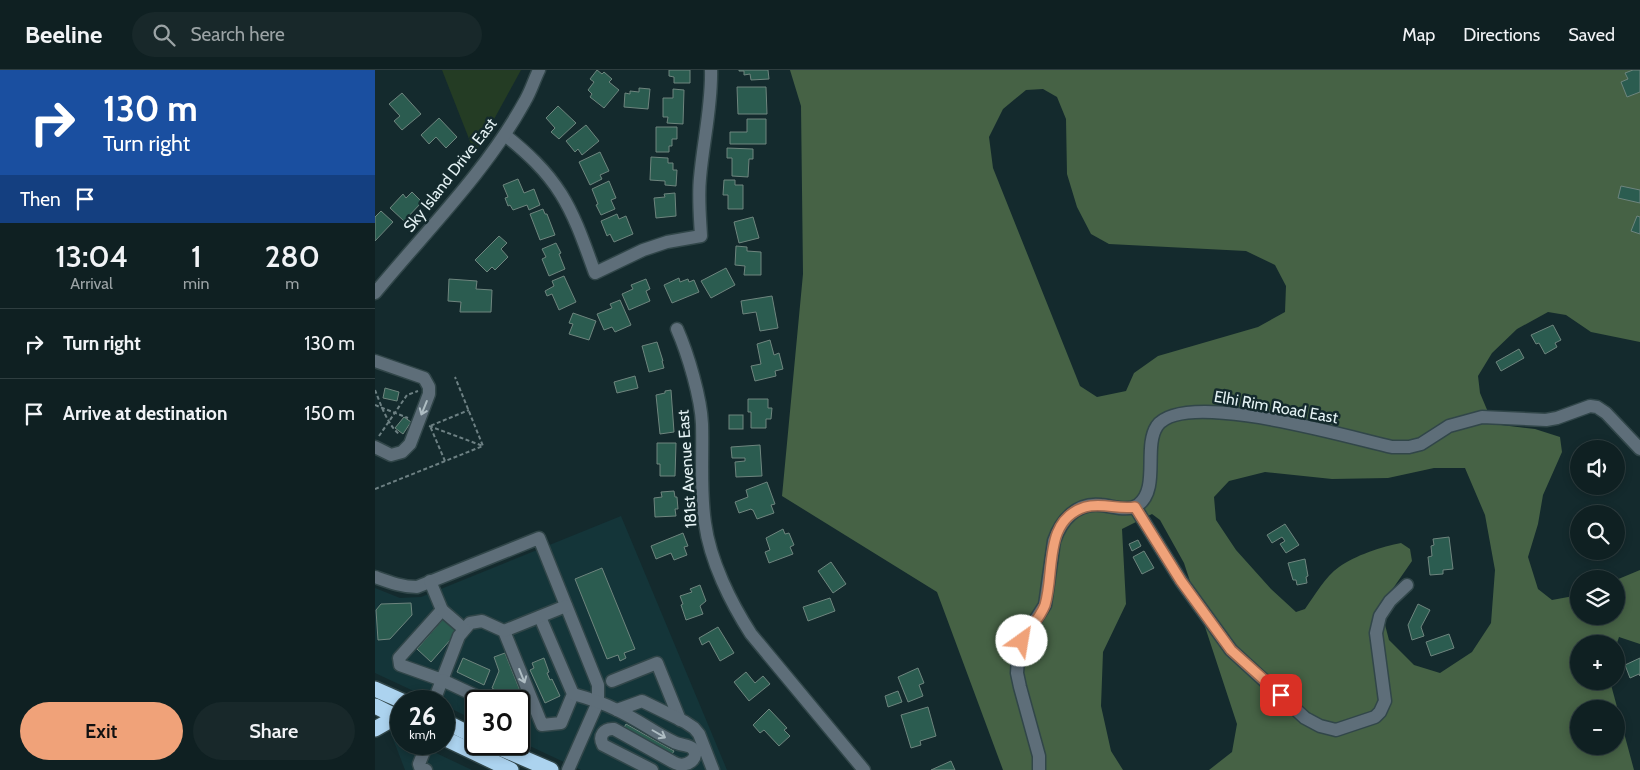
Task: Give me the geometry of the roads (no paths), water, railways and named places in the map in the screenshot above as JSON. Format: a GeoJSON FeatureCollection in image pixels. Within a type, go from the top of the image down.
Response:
{"type":"FeatureCollection","features":[{"type":"Feature","properties":{"kind":"highway"},"geometry":{"type":"LineString","coordinates":[[375,689],[390,696]]}},
{"type":"Feature","properties":{"kind":"highway"},"geometry":{"type":"LineString","coordinates":[[375,706],[390,714]]}},
{"type":"Feature","properties":{"kind":"highway"},"geometry":{"type":"LineString","coordinates":[[375,730],[390,721]]}},
{"type":"Feature","properties":{"kind":"highway"},"geometry":{"type":"LineString","coordinates":[[455,744],[508,770]]}},
{"type":"Feature","properties":{"kind":"highway"},"geometry":{"type":"LineString","coordinates":[[516,755],[551,770]]}},
{"type":"Feature","properties":{"kind":"street","name":"Sky Island Drive East"},"geometry":{"type":"LineString","coordinates":[[375,293],[467,185],[505,135],[526,100],[539,70]]}},
{"type":"Feature","properties":{"kind":"street"},"geometry":{"type":"LineString","coordinates":[[505,135],[535,160],[561,194],[573,216],[595,273],[643,250],[667,242],[701,236],[700,178],[710,98],[711,70]]}},
{"type":"Feature","properties":{"kind":"street","name":"181st Avenue East"},"geometry":{"type":"LineString","coordinates":[[677,329],[700,407],[702,424],[701,483],[705,524],[724,584],[740,617],[751,634],[864,770]]}},
{"type":"Feature","properties":{"kind":"street"},"geometry":{"type":"LineString","coordinates":[[375,361],[424,378],[429,387],[429,394],[409,444],[401,452],[391,455],[375,447]]}},
{"type":"Feature","properties":{"kind":"street","name":"Elhi Rim Road East"},"geometry":{"type":"LineString","coordinates":[[1135,507],[1146,496],[1155,429],[1165,418],[1188,412],[1222,412],[1267,419],[1393,446],[1409,447],[1426,442],[1449,426],[1482,416],[1546,420],[1590,406],[1597,407],[1606,413],[1640,449]]}},
{"type":"Feature","properties":{"kind":"street"},"geometry":{"type":"LineString","coordinates":[[1039,770],[1039,756],[1017,673],[1018,659],[1022,641],[1045,604],[1054,541],[1061,525],[1071,514],[1084,508],[1099,505],[1119,508],[1135,507],[1181,581],[1231,650],[1305,718],[1320,726],[1336,730],[1375,717],[1380,712],[1385,701],[1376,633],[1380,616],[1390,601],[1407,585]]}},
{"type":"Feature","properties":{"kind":"street"},"geometry":{"type":"LineString","coordinates":[[375,577],[407,587],[417,587],[539,538],[598,685],[598,702],[569,770]]}},
{"type":"Feature","properties":{"kind":"street"},"geometry":{"type":"LineString","coordinates":[[430,581],[442,610],[464,629]]}},
{"type":"Feature","properties":{"kind":"street"},"geometry":{"type":"LineString","coordinates":[[504,631],[566,606]]}},
{"type":"Feature","properties":{"kind":"street"},"geometry":{"type":"LineString","coordinates":[[442,610],[399,658],[400,664],[465,691]]}},
{"type":"Feature","properties":{"kind":"street"},"geometry":{"type":"LineString","coordinates":[[438,690],[459,636],[470,623],[482,621],[504,631],[543,725],[561,723],[573,694],[540,616]]}},
{"type":"Feature","properties":{"kind":"street"},"geometry":{"type":"LineString","coordinates":[[612,681],[657,663],[680,720]]}},
{"type":"Feature","properties":{"kind":"street"},"geometry":{"type":"LineString","coordinates":[[573,694],[617,710],[672,741],[692,747],[695,754],[693,762],[683,769],[614,729],[607,729],[602,734],[603,744],[652,770]]}},
{"type":"Feature","properties":{"kind":"street"},"geometry":{"type":"LineString","coordinates":[[617,710],[642,701],[690,725],[699,734],[713,770]]}},
{"type":"Feature","properties":{"kind":"street"},"geometry":{"type":"LineString","coordinates":[[423,755],[419,764],[420,767],[426,770]]}}]}
